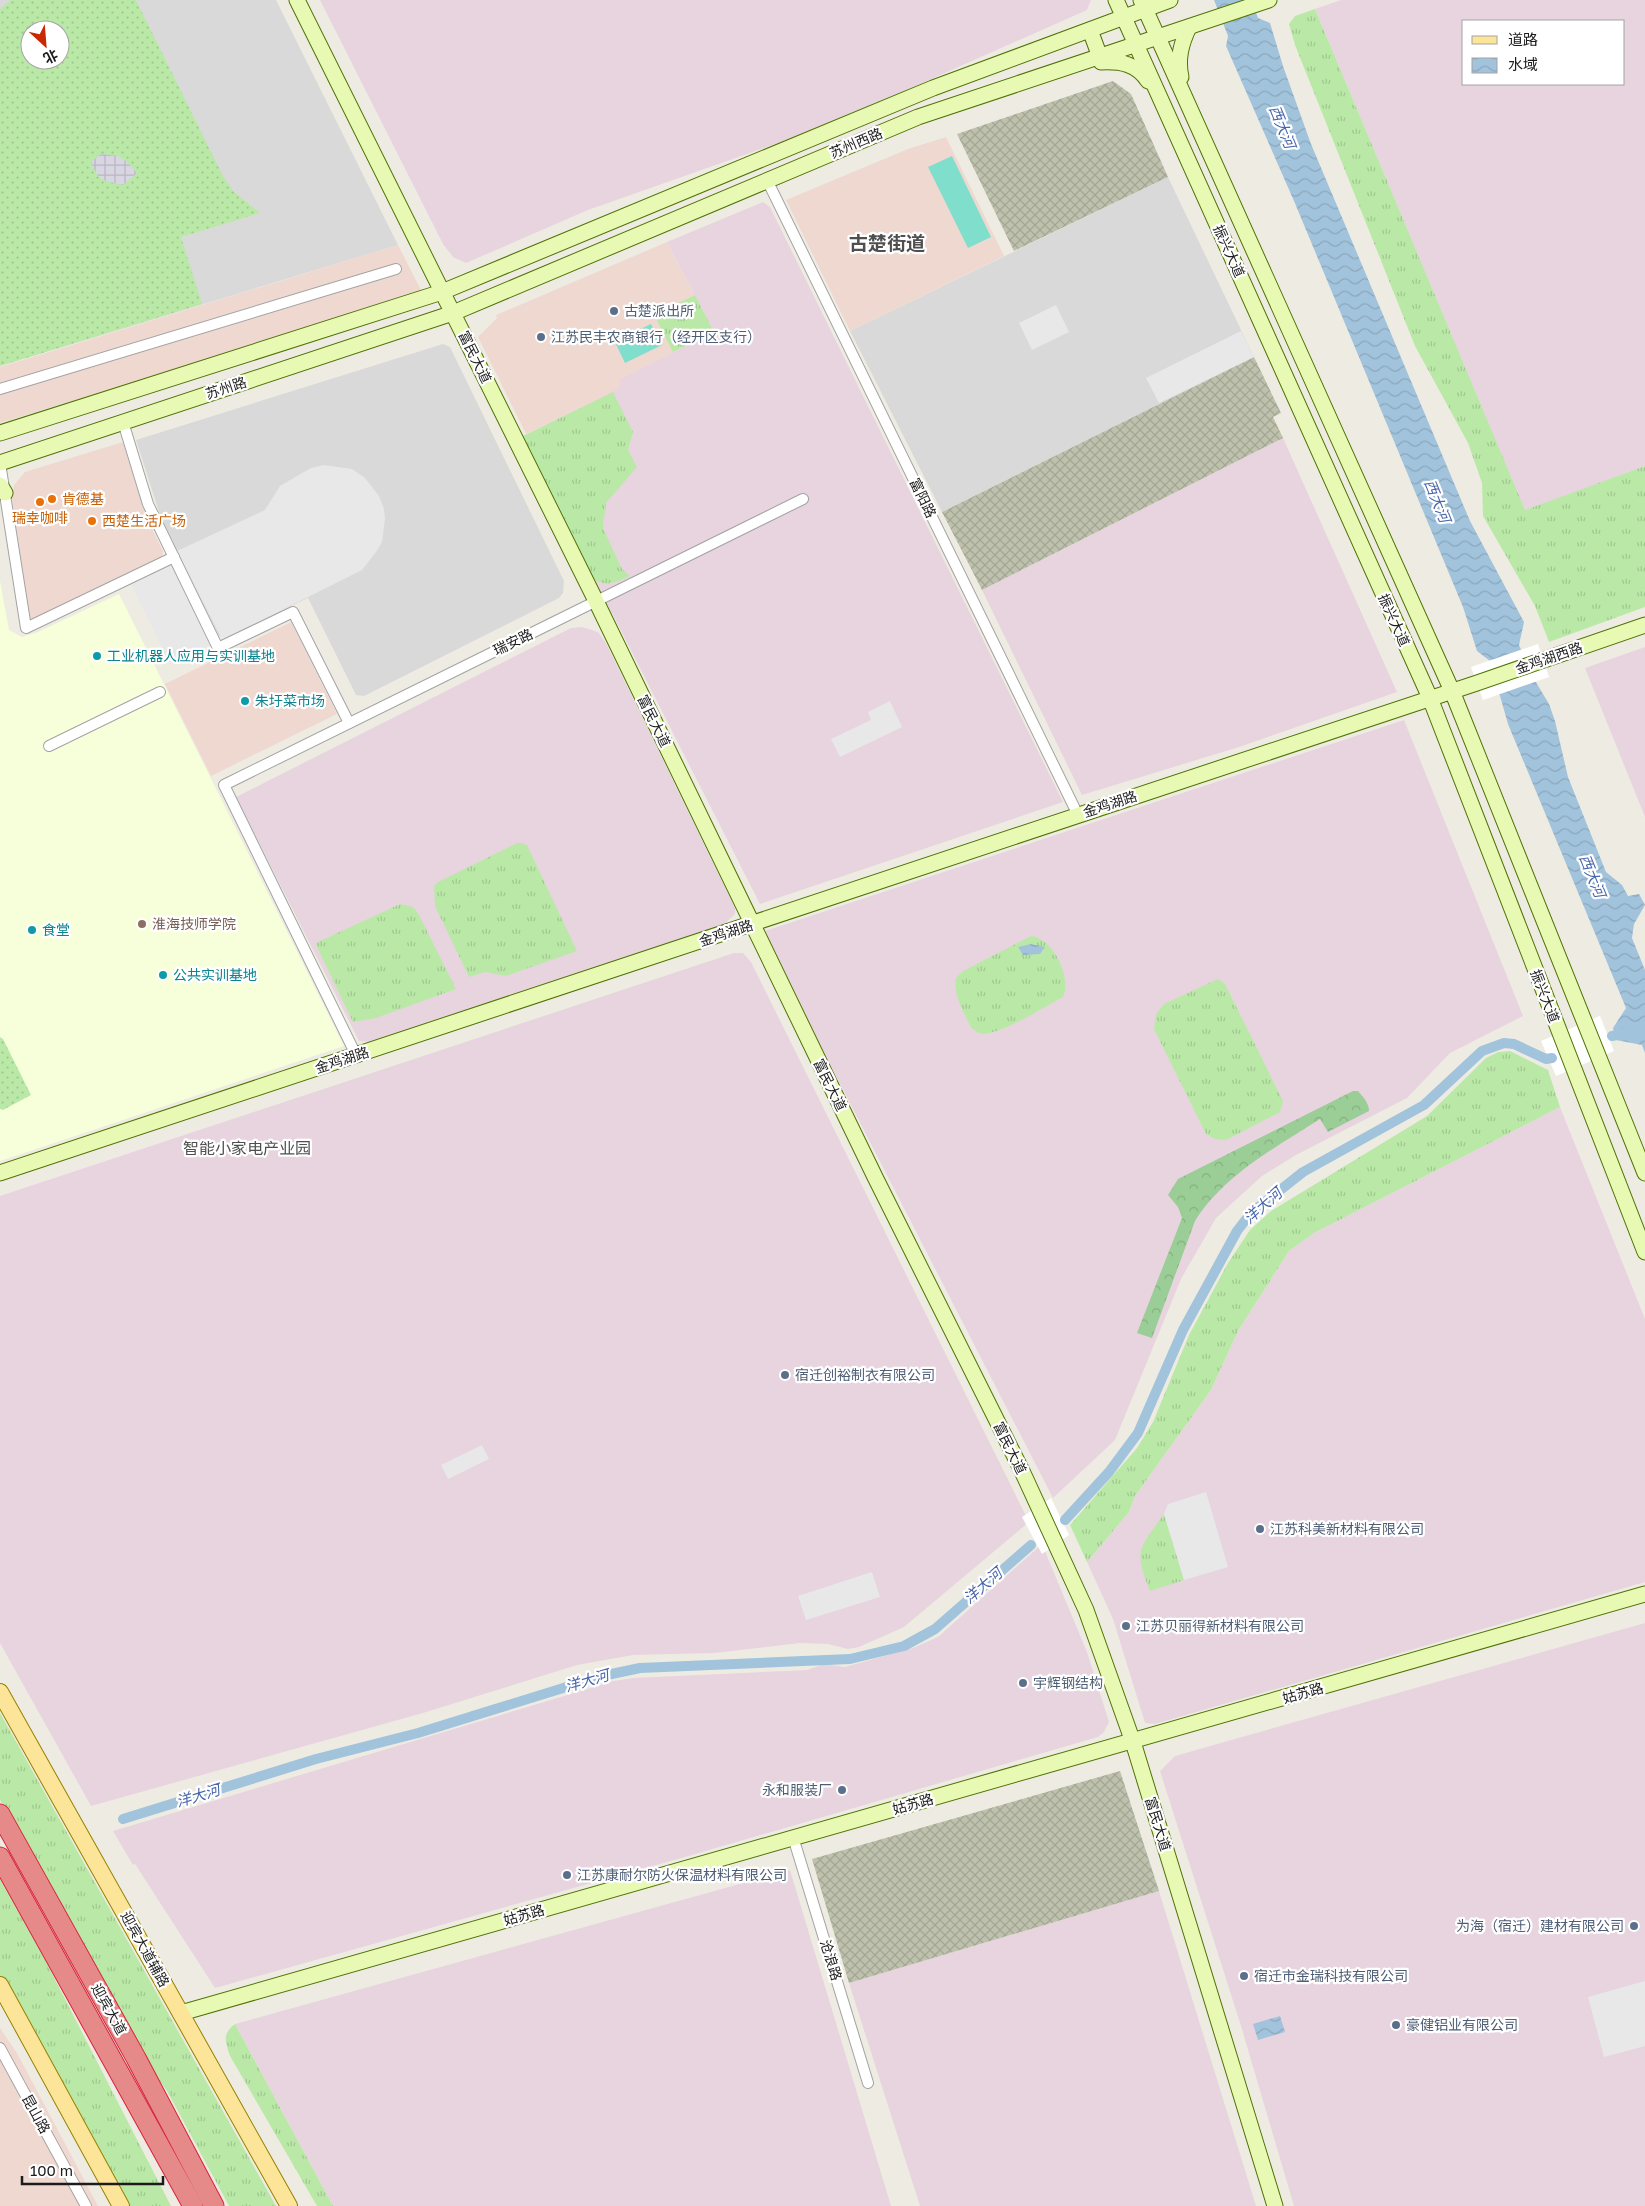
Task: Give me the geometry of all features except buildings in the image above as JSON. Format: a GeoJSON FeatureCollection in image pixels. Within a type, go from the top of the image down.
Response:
{"type":"FeatureCollection","features":[{"type":"Feature","properties":{"kind":"highway","name":"迎宾大道"},"geometry":{"type":"LineString","coordinates":[[0,1814],[136,2058],[214,2206]]}},
{"type":"Feature","properties":{"kind":"highway","name":"迎宾大道"},"geometry":{"type":"LineString","coordinates":[[0,1857],[193,2206]]}},
{"type":"Feature","properties":{"kind":"highway"},"geometry":{"type":"LineString","coordinates":[[136,2058],[223,2206]]}},
{"type":"Feature","properties":{"kind":"main road","name":"迎宾大道辅路"},"geometry":{"type":"LineString","coordinates":[[0,1692],[289,2206]]}},
{"type":"Feature","properties":{"kind":"main road"},"geometry":{"type":"LineString","coordinates":[[0,1985],[121,2206]]}},
{"type":"Feature","properties":{"kind":"street","name":"富民大道"},"geometry":{"type":"LineString","coordinates":[[297,0],[596,601],[875,1177],[1022,1471],[1086,1610],[1133,1742],[1275,2206]]}},
{"type":"Feature","properties":{"kind":"street"},"geometry":{"type":"LineString","coordinates":[[1100,58],[1092,29],[1106,12],[1109,0]]}},
{"type":"Feature","properties":{"kind":"street","name":"振兴大道"},"geometry":{"type":"LineString","coordinates":[[1116,0],[1430,698],[1645,1252]]}},
{"type":"Feature","properties":{"kind":"street","name":"苏州西路"},"geometry":{"type":"LineString","coordinates":[[442,292],[933,88],[1124,17],[1143,4],[1170,0]]}},
{"type":"Feature","properties":{"kind":"street","name":"苏州西路"},"geometry":{"type":"LineString","coordinates":[[453,313],[918,117],[1137,46],[1269,0]]}},
{"type":"Feature","properties":{"kind":"street","name":"振兴大道"},"geometry":{"type":"LineString","coordinates":[[1143,4],[1452,691],[1645,1173]]}},
{"type":"Feature","properties":{"kind":"street"},"geometry":{"type":"LineString","coordinates":[[1186,100],[1178,66],[1183,41],[1194,26]]}},
{"type":"Feature","properties":{"kind":"street"},"geometry":{"type":"LineString","coordinates":[[1080,64],[1117,61],[1129,64],[1144,74],[1161,99]]}},
{"type":"Feature","properties":{"kind":"street","name":"富阳路"},"geometry":{"type":"LineString","coordinates":[[767,180],[1078,815]]}},
{"type":"Feature","properties":{"kind":"street"},"geometry":{"type":"LineString","coordinates":[[0,389],[396,269]]}},
{"type":"Feature","properties":{"kind":"street","name":"苏州路"},"geometry":{"type":"LineString","coordinates":[[0,433],[442,292]]}},
{"type":"Feature","properties":{"kind":"street","name":"苏州路"},"geometry":{"type":"LineString","coordinates":[[0,463],[453,313]]}},
{"type":"Feature","properties":{"kind":"street"},"geometry":{"type":"LineString","coordinates":[[123,422],[148,504],[218,648],[293,612],[349,723]]}},
{"type":"Feature","properties":{"kind":"street"},"geometry":{"type":"LineString","coordinates":[[0,463],[2,489],[26,628],[174,557]]}},
{"type":"Feature","properties":{"kind":"street","name":"瑞安路"},"geometry":{"type":"LineString","coordinates":[[356,1055],[224,786],[803,499]]}},
{"type":"Feature","properties":{"kind":"street","name":"金鸡湖西路"},"geometry":{"type":"LineString","coordinates":[[1452,691],[1645,625]]}},
{"type":"Feature","properties":{"kind":"street","name":"金鸡湖路"},"geometry":{"type":"LineString","coordinates":[[0,1173],[1452,691]]}},
{"type":"Feature","properties":{"kind":"street"},"geometry":{"type":"LineString","coordinates":[[49,746],[160,692]]}},
{"type":"Feature","properties":{"kind":"street","name":"姑苏路"},"geometry":{"type":"LineString","coordinates":[[181,2013],[1645,1594]]}},
{"type":"Feature","properties":{"kind":"street","name":"沧浪路"},"geometry":{"type":"LineString","coordinates":[[793,1837],[868,2083]]}},
{"type":"Feature","properties":{"kind":"street","name":"昆山路"},"geometry":{"type":"LineString","coordinates":[[0,2048],[86,2206]]}},
{"type":"Feature","properties":{"kind":"shaded area"},"geometry":{"type":"Polygon","coordinates":[[[0,0],[276,0],[398,245],[0,366],[0,0]]]}},
{"type":"Feature","properties":{"kind":"shaded area"},"geometry":{"type":"Polygon","coordinates":[[[320,0],[1091,0],[1087,10],[821,128],[588,210],[466,263],[453,257],[443,244],[320,0]]]}},
{"type":"Feature","properties":{"kind":"shaded area"},"geometry":{"type":"Polygon","coordinates":[[[1341,0],[1645,0],[1645,466],[1525,511],[1315,9],[1341,0]]]}},
{"type":"Feature","properties":{"kind":"shaded area"},"geometry":{"type":"Polygon","coordinates":[[[1113,81],[1131,94],[1168,177],[1014,251],[957,134],[1113,81]]]}},
{"type":"Feature","properties":{"kind":"shaded area"},"geometry":{"type":"Polygon","coordinates":[[[946,137],[1004,256],[850,331],[786,200],[908,149],[946,137]]]}},
{"type":"Feature","properties":{"kind":"shaded area"},"geometry":{"type":"Polygon","coordinates":[[[101,154],[118,156],[127,162],[137,173],[123,185],[106,181],[99,177],[92,166],[92,161],[101,154]]]}},
{"type":"Feature","properties":{"kind":"shaded area"},"geometry":{"type":"Polygon","coordinates":[[[952,156],[991,237],[968,248],[928,167],[952,156]]]}},
{"type":"Feature","properties":{"kind":"shaded area"},"geometry":{"type":"Polygon","coordinates":[[[1168,177],[1254,357],[942,512],[850,331],[1168,177]]]}},
{"type":"Feature","properties":{"kind":"shaded area"},"geometry":{"type":"Polygon","coordinates":[[[763,202],[770,207],[1063,802],[760,904],[613,615],[588,575],[521,437],[618,389],[620,379],[714,332],[667,242],[763,202]]]}},
{"type":"Feature","properties":{"kind":"shaded area"},"geometry":{"type":"Polygon","coordinates":[[[667,242],[714,332],[620,379],[619,389],[526,434],[478,337],[497,318],[496,315],[667,242]]]}},
{"type":"Feature","properties":{"kind":"shaded area"},"geometry":{"type":"Polygon","coordinates":[[[398,245],[421,290],[409,298],[0,423],[0,367],[398,245]]]}},
{"type":"Feature","properties":{"kind":"shaded area"},"geometry":{"type":"Polygon","coordinates":[[[1056,305],[1069,332],[1032,350],[1019,323],[1056,305]]]}},
{"type":"Feature","properties":{"kind":"shaded area"},"geometry":{"type":"Polygon","coordinates":[[[651,324],[662,345],[625,363],[615,342],[651,324]]]}},
{"type":"Feature","properties":{"kind":"shaded area"},"geometry":{"type":"Polygon","coordinates":[[[1241,331],[1254,357],[1159,403],[1146,378],[1241,331]]]}},
{"type":"Feature","properties":{"kind":"shaded area"},"geometry":{"type":"Polygon","coordinates":[[[443,344],[450,347],[564,581],[563,593],[559,598],[364,696],[356,695],[308,598],[226,637],[219,636],[160,515],[136,440],[443,344]]]}},
{"type":"Feature","properties":{"kind":"shaded area"},"geometry":{"type":"Polygon","coordinates":[[[1254,357],[1281,413],[1273,417],[1283,438],[982,590],[942,512],[1254,357]]]}},
{"type":"Feature","properties":{"kind":"shaded area"},"geometry":{"type":"Polygon","coordinates":[[[1283,438],[1397,692],[1239,747],[1082,795],[982,590],[1283,438]]]}},
{"type":"Feature","properties":{"kind":"shaded area","name":"西楚生活广场"},"geometry":{"type":"Polygon","coordinates":[[[123,442],[147,519],[163,551],[162,558],[30,623],[12,497],[14,485],[25,472],[123,442]]]}},
{"type":"Feature","properties":{"kind":"shaded area"},"geometry":{"type":"Polygon","coordinates":[[[324,465],[352,469],[365,478],[379,496],[384,509],[385,519],[382,542],[362,570],[226,638],[221,637],[177,551],[265,510],[280,486],[311,468],[324,465]]]}},
{"type":"Feature","properties":{"kind":"shaded area"},"geometry":{"type":"Polygon","coordinates":[[[171,562],[211,644],[170,664],[130,583],[171,562]]]}},
{"type":"Feature","properties":{"kind":"shaded area","name":"淮海技师学院"},"geometry":{"type":"Polygon","coordinates":[[[0,581],[9,630],[22,637],[38,632],[119,594],[344,1046],[0,1161],[0,581]]]}},
{"type":"Feature","properties":{"kind":"shaded area","name":"朱圩菜市场"},"geometry":{"type":"Polygon","coordinates":[[[291,622],[337,714],[211,776],[165,684],[291,622]]]}},
{"type":"Feature","properties":{"kind":"shaded area"},"geometry":{"type":"Polygon","coordinates":[[[582,627],[598,632],[606,643],[735,908],[735,914],[722,926],[371,1042],[359,1041],[236,797],[571,628],[582,627]]]}},
{"type":"Feature","properties":{"kind":"shaded area"},"geometry":{"type":"Polygon","coordinates":[[[1645,647],[1645,817],[1585,668],[1645,647]]]}},
{"type":"Feature","properties":{"kind":"shaded area"},"geometry":{"type":"Polygon","coordinates":[[[890,701],[902,727],[840,757],[831,739],[871,720],[868,712],[890,701]]]}},
{"type":"Feature","properties":{"kind":"shaded area"},"geometry":{"type":"Polygon","coordinates":[[[1404,720],[1523,1016],[1450,1053],[1407,1098],[1296,1155],[1262,1176],[1216,1218],[1181,1279],[1115,1440],[1053,1498],[762,932],[1404,720]]]}},
{"type":"Feature","properties":{"kind":"shaded area"},"geometry":{"type":"Polygon","coordinates":[[[734,953],[743,953],[751,962],[1029,1522],[904,1627],[859,1647],[848,1649],[828,1644],[800,1643],[715,1653],[633,1655],[577,1665],[423,1713],[91,1806],[0,1643],[0,1196],[734,953]]]}},
{"type":"Feature","properties":{"kind":"shaded area"},"geometry":{"type":"Polygon","coordinates":[[[1560,1107],[1645,1319],[1645,1582],[1155,1724],[1145,1723],[1113,1619],[1087,1562],[1129,1512],[1135,1496],[1211,1390],[1238,1331],[1289,1251],[1314,1233],[1560,1107]]]}},
{"type":"Feature","properties":{"kind":"shaded area"},"geometry":{"type":"Polygon","coordinates":[[[482,1445],[489,1459],[448,1479],[441,1465],[482,1445]]]}},
{"type":"Feature","properties":{"kind":"shaded area"},"geometry":{"type":"Polygon","coordinates":[[[1206,1492],[1228,1567],[1184,1580],[1164,1514],[1168,1504],[1206,1492]]]}},
{"type":"Feature","properties":{"kind":"shaded area"},"geometry":{"type":"Polygon","coordinates":[[[1042,1544],[1087,1652],[1109,1722],[1104,1732],[1098,1737],[685,1857],[215,1988],[135,1864],[133,1865],[113,1831],[614,1681],[633,1678],[807,1670],[825,1664],[845,1667],[913,1648],[938,1637],[1042,1544]]]}},
{"type":"Feature","properties":{"kind":"shaded area"},"geometry":{"type":"Polygon","coordinates":[[[872,1572],[880,1597],[806,1620],[798,1596],[872,1572]]]}},
{"type":"Feature","properties":{"kind":"shaded area"},"geometry":{"type":"Polygon","coordinates":[[[1645,1623],[1645,2206],[1294,2206],[1241,2026],[1160,1771],[1175,1756],[1645,1623]]]}},
{"type":"Feature","properties":{"kind":"shaded area"},"geometry":{"type":"Polygon","coordinates":[[[1120,1771],[1159,1891],[849,1983],[812,1859],[1120,1771]]]}},
{"type":"Feature","properties":{"kind":"shaded area"},"geometry":{"type":"Polygon","coordinates":[[[790,1870],[891,2206],[333,2206],[235,2024],[790,1870]]]}},
{"type":"Feature","properties":{"kind":"shaded area"},"geometry":{"type":"Polygon","coordinates":[[[1159,1891],[1256,2206],[920,2206],[849,1983],[1159,1891]]]}},
{"type":"Feature","properties":{"kind":"shaded area"},"geometry":{"type":"Polygon","coordinates":[[[1645,1981],[1645,2046],[1604,2057],[1588,1997],[1645,1981]]]}},
{"type":"Feature","properties":{"kind":"shaded area"},"geometry":{"type":"Polygon","coordinates":[[[0,2028],[17,2053],[98,2206],[0,2206],[0,2028]]]}},
{"type":"Feature","properties":{"kind":"green space"},"geometry":{"type":"Polygon","coordinates":[[[11,0],[136,0],[223,176],[233,191],[260,213],[181,237],[202,304],[0,366],[0,9],[11,0]]]}},
{"type":"Feature","properties":{"kind":"green space"},"geometry":{"type":"Polygon","coordinates":[[[1315,9],[1525,510],[1645,466],[1645,607],[1549,642],[1535,606],[1483,516],[1482,483],[1468,443],[1415,346],[1295,45],[1289,24],[1295,16],[1315,9]]]}},
{"type":"Feature","properties":{"kind":"green space"},"geometry":{"type":"Polygon","coordinates":[[[695,295],[714,332],[673,352],[654,315],[695,295]]]}},
{"type":"Feature","properties":{"kind":"green space"},"geometry":{"type":"Polygon","coordinates":[[[613,392],[633,432],[628,450],[637,467],[606,503],[603,528],[622,569],[630,576],[618,581],[604,583],[588,575],[521,437],[613,392]]]}},
{"type":"Feature","properties":{"kind":"green space"},"geometry":{"type":"Polygon","coordinates":[[[517,843],[527,845],[577,951],[506,976],[485,972],[469,977],[435,906],[434,886],[438,882],[517,843]]]}},
{"type":"Feature","properties":{"kind":"green space"},"geometry":{"type":"Polygon","coordinates":[[[400,904],[413,907],[418,913],[456,989],[376,1018],[353,1022],[316,945],[318,942],[400,904]]]}},
{"type":"Feature","properties":{"kind":"green space"},"geometry":{"type":"Polygon","coordinates":[[[1031,936],[1039,938],[1047,944],[1059,960],[1065,979],[1063,997],[996,1031],[986,1034],[976,1032],[969,1023],[959,1002],[956,993],[956,978],[963,971],[1031,936]]]}},
{"type":"Feature","properties":{"kind":"green space"},"geometry":{"type":"Polygon","coordinates":[[[1218,979],[1225,984],[1283,1101],[1280,1112],[1226,1140],[1215,1139],[1206,1134],[1154,1029],[1156,1014],[1164,1004],[1218,979]]]}},
{"type":"Feature","properties":{"kind":"green space"},"geometry":{"type":"Polygon","coordinates":[[[0,1037],[3,1039],[31,1095],[3,1110],[0,1109],[0,1037]]]}},
{"type":"Feature","properties":{"kind":"green space"},"geometry":{"type":"Polygon","coordinates":[[[1510,1051],[1548,1070],[1560,1107],[1314,1233],[1289,1251],[1238,1331],[1211,1390],[1135,1496],[1129,1512],[1087,1562],[1070,1525],[1137,1448],[1153,1422],[1189,1335],[1228,1263],[1250,1230],[1271,1211],[1427,1116],[1486,1058],[1498,1052],[1510,1051]]]}},
{"type":"Feature","properties":{"kind":"green space"},"geometry":{"type":"Polygon","coordinates":[[[1353,1091],[1358,1091],[1362,1096],[1367,1103],[1369,1111],[1328,1132],[1320,1119],[1252,1163],[1221,1189],[1207,1204],[1195,1221],[1152,1338],[1137,1333],[1182,1218],[1178,1207],[1168,1195],[1178,1179],[1353,1091]]]}},
{"type":"Feature","properties":{"kind":"green space"},"geometry":{"type":"Polygon","coordinates":[[[1164,1514],[1184,1580],[1150,1591],[1140,1557],[1141,1550],[1164,1514]]]}},
{"type":"Feature","properties":{"kind":"green space"},"geometry":{"type":"Polygon","coordinates":[[[0,1713],[276,2206],[229,2206],[167,2091],[142,2056],[0,1800],[0,1713]]]}},
{"type":"Feature","properties":{"kind":"green space"},"geometry":{"type":"Polygon","coordinates":[[[0,1879],[43,1956],[171,2206],[126,2206],[0,1975],[0,1879]]]}},
{"type":"Feature","properties":{"kind":"green space"},"geometry":{"type":"Polygon","coordinates":[[[235,2024],[333,2206],[317,2206],[230,2056],[226,2034],[235,2024]]]}},
{"type":"Feature","properties":{"kind":"water","name":"西大河"},"geometry":{"type":"Polygon","coordinates":[[[1214,0],[1251,0],[1258,18],[1270,23],[1311,144],[1470,521],[1524,622],[1519,645],[1534,679],[1549,704],[1555,721],[1568,777],[1606,872],[1622,885],[1628,896],[1639,894],[1645,905],[1634,924],[1632,938],[1645,970],[1645,1053],[1642,1045],[1616,1040],[1613,1028],[1626,1008],[1508,724],[1490,661],[1477,651],[1463,607],[1294,201],[1226,46],[1228,36],[1214,0]]]}},
{"type":"Feature","properties":{"kind":"water"},"geometry":{"type":"Polygon","coordinates":[[[1031,944],[1045,947],[1040,954],[1023,955],[1018,947],[1031,944]]]}},
{"type":"Feature","properties":{"kind":"water"},"geometry":{"type":"Polygon","coordinates":[[[1280,2016],[1285,2032],[1258,2040],[1253,2024],[1280,2016]]]}},
{"type":"Feature","properties":{"kind":"pier"},"geometry":{"type":"Polygon","coordinates":[[[1538,644],[1549,677],[1483,700],[1471,667],[1538,644]]]}},
{"type":"Feature","properties":{"kind":"pier"},"geometry":{"type":"Polygon","coordinates":[[[1600,1016],[1614,1051],[1556,1076],[1541,1041],[1600,1016]]]}},
{"type":"Feature","properties":{"kind":"pier"},"geometry":{"type":"Polygon","coordinates":[[[1051,1498],[1069,1535],[1042,1554],[1022,1517],[1051,1498]]]}},
{"type":"Feature","properties":{"kind":"waterway","name":"洋大河"},"geometry":{"type":"LineString","coordinates":[[1612,1036],[1645,1029]]}},
{"type":"Feature","properties":{"kind":"waterway","name":"洋大河"},"geometry":{"type":"LineString","coordinates":[[1065,1520],[1109,1472],[1138,1433],[1183,1330],[1237,1231],[1251,1213],[1303,1172],[1424,1105],[1482,1051],[1504,1043],[1514,1044],[1546,1059],[1552,1058]]}},
{"type":"Feature","properties":{"kind":"waterway","name":"洋大河"},"geometry":{"type":"LineString","coordinates":[[123,1819],[316,1759],[418,1733],[602,1676],[640,1668],[850,1659],[904,1646],[935,1629],[1031,1545]]}},
{"type":"Feature","properties":{"kind":"place","name":"古楚派出所"},"geometry":{"type":"Point","coordinates":[614,311]}},
{"type":"Feature","properties":{"kind":"place","name":"江苏民丰农商银行（经开区支行）"},"geometry":{"type":"Point","coordinates":[541,337]}},
{"type":"Feature","properties":{"kind":"place","name":"肯德基"},"geometry":{"type":"Point","coordinates":[52,499]}},
{"type":"Feature","properties":{"kind":"place","name":"瑞幸咖啡"},"geometry":{"type":"Point","coordinates":[40,502]}},
{"type":"Feature","properties":{"kind":"place","name":"西楚生活广场"},"geometry":{"type":"Point","coordinates":[92,521]}},
{"type":"Feature","properties":{"kind":"place","name":"工业机器人应用与实训基地"},"geometry":{"type":"Point","coordinates":[97,656]}},
{"type":"Feature","properties":{"kind":"place","name":"朱圩菜市场"},"geometry":{"type":"Point","coordinates":[245,701]}},
{"type":"Feature","properties":{"kind":"place","name":"淮海技师学院"},"geometry":{"type":"Point","coordinates":[142,924]}},
{"type":"Feature","properties":{"kind":"place","name":"食堂"},"geometry":{"type":"Point","coordinates":[32,930]}},
{"type":"Feature","properties":{"kind":"place","name":"公共实训基地"},"geometry":{"type":"Point","coordinates":[163,975]}},
{"type":"Feature","properties":{"kind":"place","name":"宿迁创裕制衣有限公司"},"geometry":{"type":"Point","coordinates":[785,1375]}},
{"type":"Feature","properties":{"kind":"place","name":"江苏科美新材料有限公司"},"geometry":{"type":"Point","coordinates":[1260,1529]}},
{"type":"Feature","properties":{"kind":"place","name":"江苏贝丽得新材料有限公司"},"geometry":{"type":"Point","coordinates":[1126,1626]}},
{"type":"Feature","properties":{"kind":"place","name":"宇辉钢结构"},"geometry":{"type":"Point","coordinates":[1023,1683]}},
{"type":"Feature","properties":{"kind":"place","name":"永和服装厂"},"geometry":{"type":"Point","coordinates":[842,1790]}},
{"type":"Feature","properties":{"kind":"place","name":"江苏康耐尔防火保温材料有限公司"},"geometry":{"type":"Point","coordinates":[567,1875]}},
{"type":"Feature","properties":{"kind":"place","name":"为海（宿迁）建材有限公司"},"geometry":{"type":"Point","coordinates":[1634,1926]}},
{"type":"Feature","properties":{"kind":"place","name":"宿迁市金瑞科技有限公司"},"geometry":{"type":"Point","coordinates":[1244,1976]}},
{"type":"Feature","properties":{"kind":"place","name":"豪健铝业有限公司"},"geometry":{"type":"Point","coordinates":[1396,2025]}},
{"type":"Feature","properties":{"kind":"district","name":"古楚街道"},"geometry":{"type":"Point","coordinates":[887,243]}},
{"type":"Feature","properties":{"kind":"district","name":"智能小家电产业园"},"geometry":{"type":"Point","coordinates":[247,1148]}}]}
